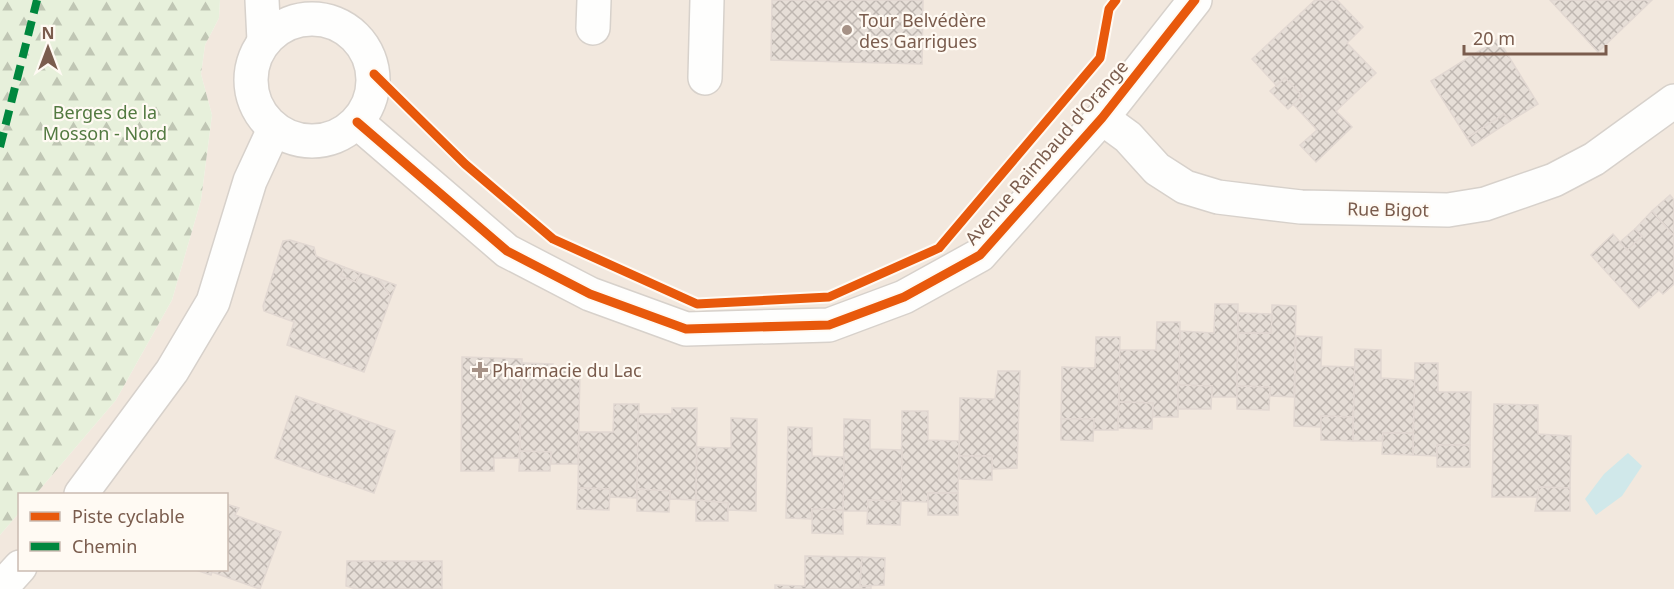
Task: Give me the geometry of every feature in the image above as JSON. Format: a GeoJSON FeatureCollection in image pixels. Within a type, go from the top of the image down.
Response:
{"type":"FeatureCollection","features":[{"type":"Feature","properties":{"kind":"street"},"geometry":{"type":"LineString","coordinates":[[262,0],[264,40]]}},
{"type":"Feature","properties":{"kind":"street"},"geometry":{"type":"LineString","coordinates":[[340,0],[352,33]]}},
{"type":"Feature","properties":{"kind":"street"},"geometry":{"type":"LineString","coordinates":[[705,78],[707,0]]}},
{"type":"Feature","properties":{"kind":"street","name":"Avenue Raimbaud d'Orange"},"geometry":{"type":"LineString","coordinates":[[357,122],[507,251],[590,294],[687,329],[830,325],[904,297],[981,255],[1102,118],[1195,0]]}},
{"type":"Feature","properties":{"kind":"street"},"geometry":{"type":"LineString","coordinates":[[307,19],[336,22],[352,33],[363,44],[374,74],[373,92],[367,108],[357,122],[343,134],[326,140],[308,141],[290,137],[274,129],[260,114],[252,96],[250,77],[254,58],[264,40],[279,27],[307,19]]}},
{"type":"Feature","properties":{"kind":"street","name":"Rue Bigot"},"geometry":{"type":"LineString","coordinates":[[1102,118],[1128,137],[1157,169],[1185,187],[1218,197],[1301,207],[1448,210],[1485,204],[1554,180],[1594,159],[1674,101]]}},
{"type":"Feature","properties":{"kind":"street"},"geometry":{"type":"LineString","coordinates":[[82,493],[172,371],[213,302],[250,182],[274,129]]}},
{"type":"Feature","properties":{"kind":"street"},"geometry":{"type":"LineString","coordinates":[[0,589],[18,569]]}},
{"type":"Feature","properties":{"kind":"shaded area"},"geometry":{"type":"Polygon","coordinates":[[[220,0],[1674,0],[1674,589],[0,589],[0,535],[18,514],[18,571],[228,571],[228,493],[37,493],[116,400],[172,300],[201,200],[212,115],[201,74],[205,45],[219,18],[220,0]]]}},
{"type":"Feature","properties":{"kind":"green space","name":"Berges de la Mosson - Nord"},"geometry":{"type":"Polygon","coordinates":[[[0,0],[220,0],[219,18],[205,45],[201,74],[212,115],[201,200],[172,300],[116,400],[37,493],[18,493],[18,514],[0,535],[0,0]]]}},
{"type":"Feature","properties":{"kind":"water"},"geometry":{"type":"Polygon","coordinates":[[[1628,453],[1642,466],[1622,496],[1596,515],[1585,499],[1604,474],[1628,453]]]}},
{"type":"Feature","properties":{"kind":"building","name":"Tour Belvédère des Garrigues"},"geometry":{"type":"Polygon","coordinates":[[[772,0],[923,0],[922,64],[771,60],[772,0]]]}},
{"type":"Feature","properties":{"kind":"building"},"geometry":{"type":"Polygon","coordinates":[[[1315,0],[1337,0],[1363,27],[1347,43],[1376,73],[1336,111],[1352,127],[1316,162],[1300,145],[1317,130],[1293,104],[1302,96],[1285,78],[1276,85],[1252,59],[1315,0]]]}},
{"type":"Feature","properties":{"kind":"building"},"geometry":{"type":"Polygon","coordinates":[[[1550,0],[1652,0],[1598,52],[1550,0]]]}},
{"type":"Feature","properties":{"kind":"building"},"geometry":{"type":"Polygon","coordinates":[[[1498,39],[1538,104],[1510,121],[1504,114],[1467,138],[1431,81],[1498,39]]]}},
{"type":"Feature","properties":{"kind":"building"},"geometry":{"type":"Polygon","coordinates":[[[1285,78],[1302,96],[1288,109],[1270,91],[1285,78]]]}},
{"type":"Feature","properties":{"kind":"building"},"geometry":{"type":"Polygon","coordinates":[[[1504,114],[1510,121],[1472,146],[1467,138],[1504,114]]]}},
{"type":"Feature","properties":{"kind":"building"},"geometry":{"type":"Polygon","coordinates":[[[1670,195],[1674,200],[1674,236],[1652,211],[1670,195]]]}},
{"type":"Feature","properties":{"kind":"building"},"geometry":{"type":"Polygon","coordinates":[[[1652,211],[1674,236],[1674,284],[1663,294],[1659,290],[1639,308],[1591,255],[1613,234],[1627,250],[1642,236],[1635,229],[1652,211]]]}},
{"type":"Feature","properties":{"kind":"building"},"geometry":{"type":"Polygon","coordinates":[[[1635,229],[1642,236],[1627,250],[1620,242],[1635,229]]]}},
{"type":"Feature","properties":{"kind":"building"},"geometry":{"type":"Polygon","coordinates":[[[290,240],[314,247],[316,256],[344,267],[341,276],[356,282],[360,273],[379,279],[391,297],[364,372],[287,345],[294,322],[264,311],[263,306],[283,241],[290,240]]]}},
{"type":"Feature","properties":{"kind":"building"},"geometry":{"type":"Polygon","coordinates":[[[344,267],[360,273],[356,282],[341,276],[344,267]]]}},
{"type":"Feature","properties":{"kind":"building"},"geometry":{"type":"Polygon","coordinates":[[[379,279],[396,285],[391,297],[379,279]]]}},
{"type":"Feature","properties":{"kind":"building"},"geometry":{"type":"Polygon","coordinates":[[[1215,304],[1238,304],[1237,397],[1212,397],[1212,386],[1178,385],[1180,331],[1214,333],[1215,304]]]}},
{"type":"Feature","properties":{"kind":"building"},"geometry":{"type":"Polygon","coordinates":[[[1272,305],[1296,306],[1294,397],[1270,396],[1270,387],[1237,386],[1238,333],[1271,333],[1272,305]]]}},
{"type":"Feature","properties":{"kind":"building"},"geometry":{"type":"Polygon","coordinates":[[[1238,313],[1272,314],[1271,333],[1238,333],[1238,313]]]}},
{"type":"Feature","properties":{"kind":"building"},"geometry":{"type":"Polygon","coordinates":[[[1157,322],[1180,322],[1178,417],[1152,417],[1153,403],[1119,402],[1119,350],[1156,350],[1157,322]]]}},
{"type":"Feature","properties":{"kind":"building"},"geometry":{"type":"Polygon","coordinates":[[[1296,336],[1322,337],[1321,366],[1355,367],[1353,417],[1321,416],[1321,427],[1294,426],[1296,336]]]}},
{"type":"Feature","properties":{"kind":"building"},"geometry":{"type":"Polygon","coordinates":[[[1096,337],[1120,337],[1118,430],[1093,430],[1094,419],[1061,419],[1062,367],[1095,368],[1096,337]]]}},
{"type":"Feature","properties":{"kind":"building"},"geometry":{"type":"Polygon","coordinates":[[[1355,349],[1381,350],[1381,378],[1415,380],[1413,433],[1383,433],[1382,441],[1353,441],[1355,349]]]}},
{"type":"Feature","properties":{"kind":"building"},"geometry":{"type":"Polygon","coordinates":[[[462,357],[522,359],[519,458],[494,458],[494,471],[461,471],[462,357]]]}},
{"type":"Feature","properties":{"kind":"building"},"geometry":{"type":"Polygon","coordinates":[[[522,363],[553,364],[553,370],[580,371],[578,464],[551,464],[551,452],[520,451],[522,363]]]}},
{"type":"Feature","properties":{"kind":"building"},"geometry":{"type":"Polygon","coordinates":[[[1415,363],[1438,363],[1438,392],[1471,392],[1470,445],[1437,445],[1437,456],[1413,455],[1415,363]]]}},
{"type":"Feature","properties":{"kind":"building"},"geometry":{"type":"Polygon","coordinates":[[[998,371],[1020,371],[1017,468],[992,469],[992,456],[959,456],[960,398],[995,399],[998,371]]]}},
{"type":"Feature","properties":{"kind":"building"},"geometry":{"type":"Polygon","coordinates":[[[1178,385],[1212,386],[1211,409],[1178,409],[1178,385]]]}},
{"type":"Feature","properties":{"kind":"building"},"geometry":{"type":"Polygon","coordinates":[[[1237,386],[1270,387],[1269,410],[1237,409],[1237,386]]]}},
{"type":"Feature","properties":{"kind":"building"},"geometry":{"type":"Polygon","coordinates":[[[296,396],[395,431],[374,493],[275,458],[296,396]]]}},
{"type":"Feature","properties":{"kind":"building"},"geometry":{"type":"Polygon","coordinates":[[[1119,402],[1153,403],[1152,429],[1118,428],[1119,402]]]}},
{"type":"Feature","properties":{"kind":"building"},"geometry":{"type":"Polygon","coordinates":[[[614,404],[639,404],[637,498],[609,497],[610,489],[578,488],[579,432],[613,432],[614,404]]]}},
{"type":"Feature","properties":{"kind":"building"},"geometry":{"type":"Polygon","coordinates":[[[1494,404],[1538,405],[1538,434],[1571,436],[1570,488],[1539,487],[1538,497],[1492,497],[1494,404]]]}},
{"type":"Feature","properties":{"kind":"building"},"geometry":{"type":"Polygon","coordinates":[[[672,408],[697,408],[696,500],[670,499],[670,491],[637,489],[638,414],[672,414],[672,408]]]}},
{"type":"Feature","properties":{"kind":"building"},"geometry":{"type":"Polygon","coordinates":[[[902,411],[928,411],[928,440],[959,441],[958,493],[928,493],[928,502],[901,501],[902,411]]]}},
{"type":"Feature","properties":{"kind":"building"},"geometry":{"type":"Polygon","coordinates":[[[1321,416],[1353,417],[1353,441],[1321,440],[1321,416]]]}},
{"type":"Feature","properties":{"kind":"building"},"geometry":{"type":"Polygon","coordinates":[[[731,418],[757,419],[756,511],[728,510],[728,503],[696,500],[697,447],[731,448],[731,418]]]}},
{"type":"Feature","properties":{"kind":"building"},"geometry":{"type":"Polygon","coordinates":[[[844,419],[870,420],[870,449],[902,450],[901,501],[868,500],[868,511],[843,511],[844,419]]]}},
{"type":"Feature","properties":{"kind":"building"},"geometry":{"type":"Polygon","coordinates":[[[1061,419],[1094,419],[1093,441],[1061,440],[1061,419]]]}},
{"type":"Feature","properties":{"kind":"building"},"geometry":{"type":"Polygon","coordinates":[[[788,427],[812,428],[812,456],[844,457],[843,510],[812,509],[812,519],[786,518],[788,427]]]}},
{"type":"Feature","properties":{"kind":"building"},"geometry":{"type":"Polygon","coordinates":[[[1383,433],[1413,433],[1413,455],[1382,454],[1383,433]]]}},
{"type":"Feature","properties":{"kind":"building"},"geometry":{"type":"Polygon","coordinates":[[[1437,445],[1470,445],[1470,467],[1437,467],[1437,445]]]}},
{"type":"Feature","properties":{"kind":"building"},"geometry":{"type":"Polygon","coordinates":[[[520,451],[551,452],[550,471],[519,471],[520,451]]]}},
{"type":"Feature","properties":{"kind":"building"},"geometry":{"type":"Polygon","coordinates":[[[959,456],[992,456],[992,480],[959,479],[959,456]]]}},
{"type":"Feature","properties":{"kind":"building"},"geometry":{"type":"Polygon","coordinates":[[[1539,487],[1570,488],[1570,511],[1535,511],[1539,487]]]}},
{"type":"Feature","properties":{"kind":"building"},"geometry":{"type":"Polygon","coordinates":[[[578,488],[610,489],[609,510],[577,509],[578,488]]]}},
{"type":"Feature","properties":{"kind":"building"},"geometry":{"type":"Polygon","coordinates":[[[637,489],[670,491],[669,512],[637,511],[637,489]]]}},
{"type":"Feature","properties":{"kind":"building"},"geometry":{"type":"Polygon","coordinates":[[[928,493],[958,493],[958,515],[928,515],[928,493]]]}},
{"type":"Feature","properties":{"kind":"building"},"geometry":{"type":"Polygon","coordinates":[[[696,500],[728,503],[728,521],[696,521],[696,500]]]}},
{"type":"Feature","properties":{"kind":"building"},"geometry":{"type":"Polygon","coordinates":[[[868,500],[901,501],[900,525],[867,524],[868,500]]]}},
{"type":"Feature","properties":{"kind":"building"},"geometry":{"type":"Polygon","coordinates":[[[228,505],[239,508],[235,515],[281,532],[260,589],[212,572],[211,575],[199,571],[228,571],[228,505]]]}},
{"type":"Feature","properties":{"kind":"building"},"geometry":{"type":"Polygon","coordinates":[[[812,509],[843,510],[843,534],[812,533],[812,509]]]}},
{"type":"Feature","properties":{"kind":"building"},"geometry":{"type":"Polygon","coordinates":[[[805,556],[862,557],[860,586],[871,586],[871,589],[775,589],[775,585],[805,586],[805,556]]]}},
{"type":"Feature","properties":{"kind":"building"},"geometry":{"type":"Polygon","coordinates":[[[862,557],[885,558],[884,585],[860,586],[862,557]]]}},
{"type":"Feature","properties":{"kind":"building"},"geometry":{"type":"Polygon","coordinates":[[[347,561],[442,561],[442,589],[356,589],[346,586],[347,561]]]}},
{"type":"Feature","properties":{"kind":"marked path"},"geometry":{"type":"LineString","coordinates":[[0,147],[37,0]]}},
{"type":"Feature","properties":{"kind":"cycle path"},"geometry":{"type":"LineString","coordinates":[[374,74],[465,164],[553,239],[697,304],[829,297],[939,248],[1100,58],[1109,9],[1116,0]]}},
{"type":"Feature","properties":{"kind":"cycle path"},"geometry":{"type":"LineString","coordinates":[[357,122],[507,251],[590,294],[686,329],[829,325],[904,297],[980,255],[1102,118],[1195,0]]}},
{"type":"Feature","properties":{"kind":"place","name":"Tour Belvédère des Garrigues"},"geometry":{"type":"Point","coordinates":[847,30]}},
{"type":"Feature","properties":{"kind":"place","name":"Pharmacie du Lac"},"geometry":{"type":"Point","coordinates":[480,370]}}]}
